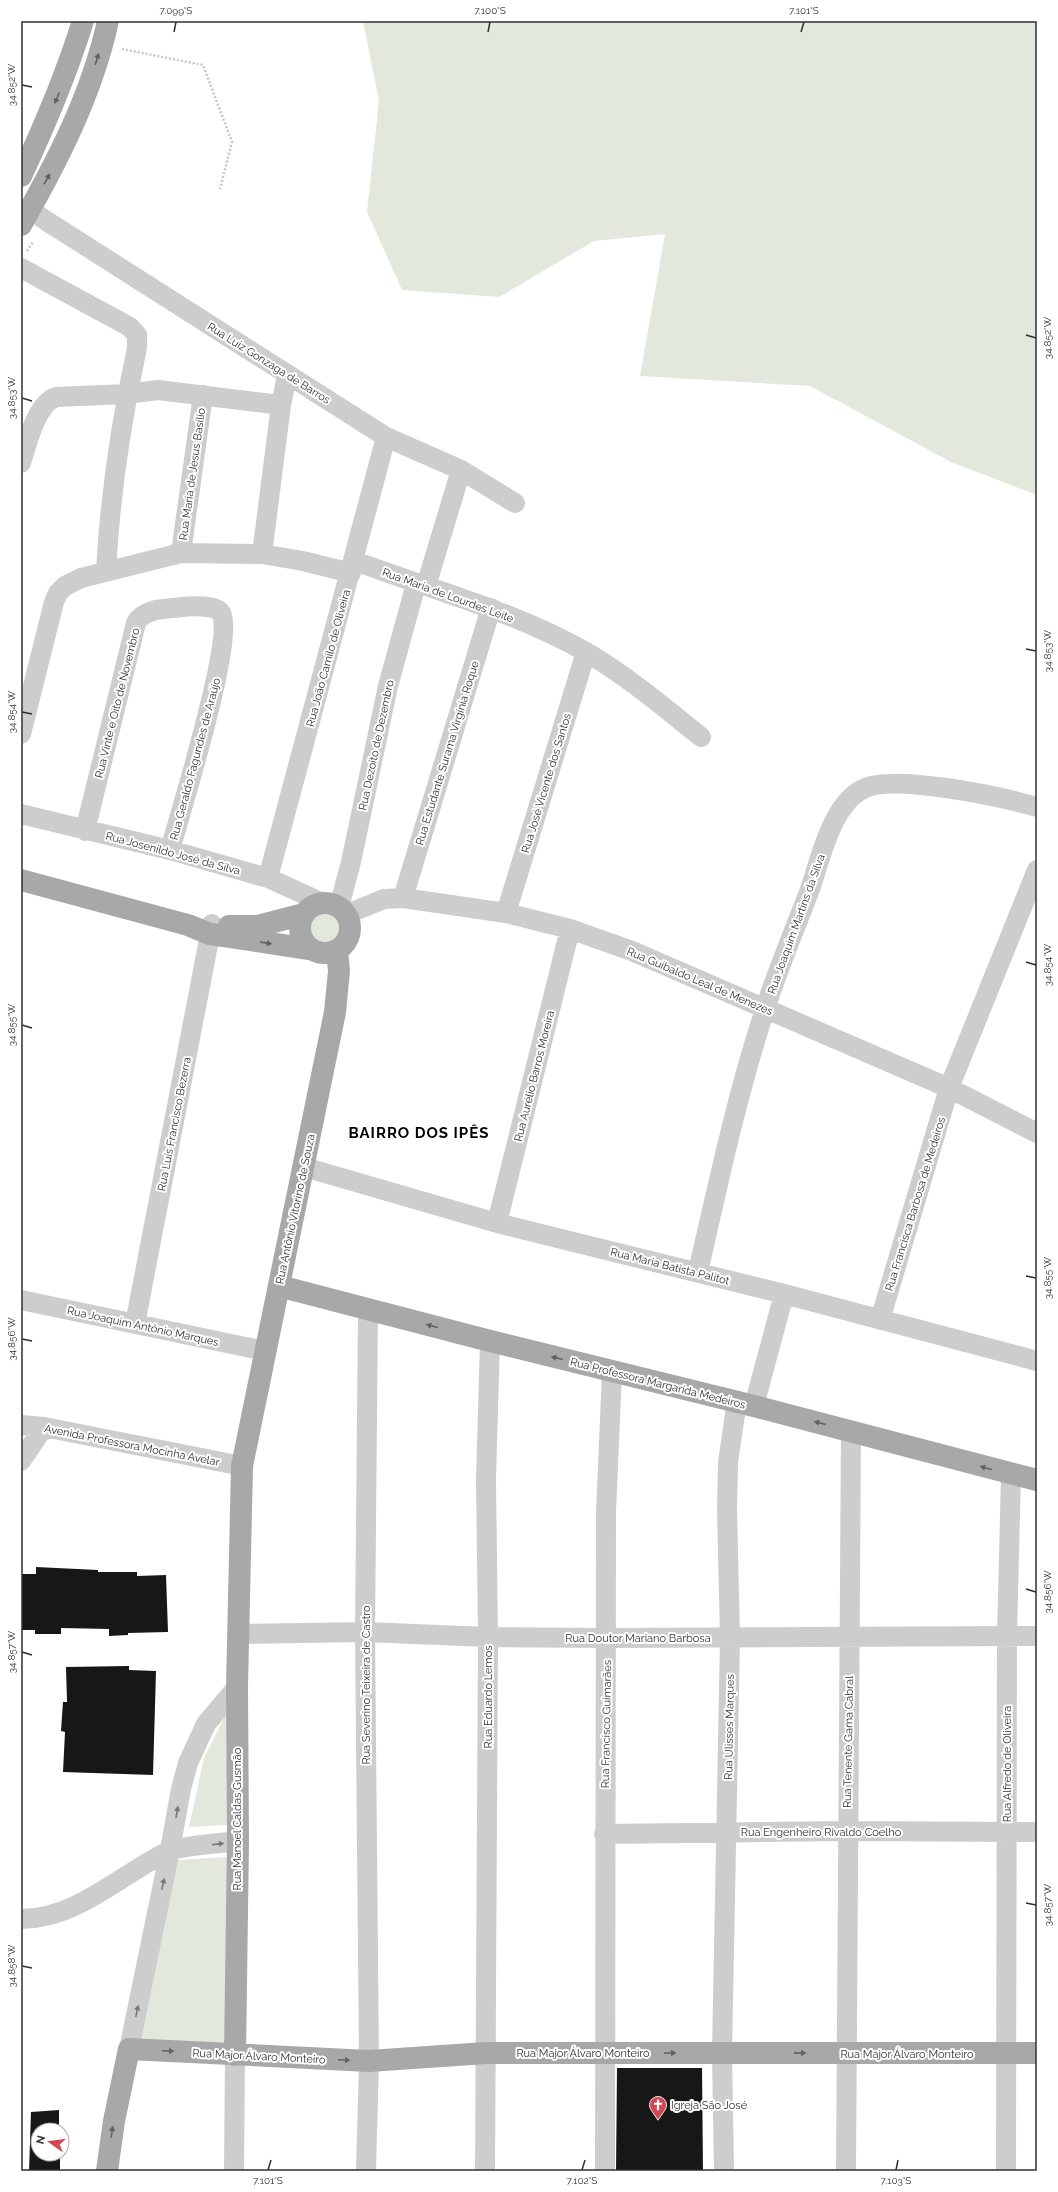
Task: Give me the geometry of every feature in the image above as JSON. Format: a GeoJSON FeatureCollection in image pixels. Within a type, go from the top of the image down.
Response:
{"type":"FeatureCollection","features":[{"type":"Feature","properties":{"kind":"main road"},"geometry":{"type":"LineString","coordinates":[[21,176],[47,122],[67,72],[83,21]]}},
{"type":"Feature","properties":{"kind":"main road"},"geometry":{"type":"LineString","coordinates":[[26,217],[59,156],[85,99],[108,21]]}},
{"type":"Feature","properties":{"kind":"main road"},"geometry":{"type":"LineString","coordinates":[[21,880],[188,925],[310,949],[318,953],[328,954],[337,951],[346,944],[350,935],[350,924],[328,909],[258,926],[211,929]]}},
{"type":"Feature","properties":{"kind":"main road"},"geometry":{"type":"LineString","coordinates":[[310,949],[303,942],[300,932],[300,922],[328,909]]}},
{"type":"Feature","properties":{"kind":"main road","name":"Rua Antônio Vitorino de Souza"},"geometry":{"type":"LineString","coordinates":[[242,1466],[304,1167],[338,988],[339,971],[337,951]]}},
{"type":"Feature","properties":{"kind":"main road","name":"Rua Professora Margarida Medeiros"},"geometry":{"type":"LineString","coordinates":[[279,1286],[612,1372],[851,1431],[1037,1480]]}},
{"type":"Feature","properties":{"kind":"main road","name":"Rua Manoel Caldas Gusmão"},"geometry":{"type":"LineString","coordinates":[[235,2055],[238,1842],[237,1686],[242,1466]]}},
{"type":"Feature","properties":{"kind":"main road"},"geometry":{"type":"LineString","coordinates":[[107,2171],[114,2121],[129,2049]]}},
{"type":"Feature","properties":{"kind":"main road","name":"Rua Major Álvaro Monteiro"},"geometry":{"type":"LineString","coordinates":[[129,2049],[369,2061],[486,2052],[848,2054],[1037,2053]]}},
{"type":"Feature","properties":{"kind":"street","name":"Rua Luiz Gonzaga de Barros"},"geometry":{"type":"LineString","coordinates":[[26,217],[45,220],[386,437],[461,470],[516,503]]}},
{"type":"Feature","properties":{"kind":"street"},"geometry":{"type":"LineString","coordinates":[[21,268],[136,331],[138,340],[126,394],[112,491],[106,571]]}},
{"type":"Feature","properties":{"kind":"street"},"geometry":{"type":"LineString","coordinates":[[262,554],[281,405],[288,376]]}},
{"type":"Feature","properties":{"kind":"street"},"geometry":{"type":"LineString","coordinates":[[21,463],[36,419],[42,408],[50,399],[62,395],[126,394],[158,390],[281,405]]}},
{"type":"Feature","properties":{"kind":"street","name":"Rua Maria de Jesus Basílio"},"geometry":{"type":"LineString","coordinates":[[181,553],[203,395]]}},
{"type":"Feature","properties":{"kind":"street","name":"Rua João Camilo de Oliveira"},"geometry":{"type":"LineString","coordinates":[[268,878],[353,567],[386,437]]}},
{"type":"Feature","properties":{"kind":"street","name":"Rua Dezoito de Dezembro"},"geometry":{"type":"LineString","coordinates":[[328,909],[351,862],[388,686],[461,470]]}},
{"type":"Feature","properties":{"kind":"street","name":"Rua Maria de Lourdes Leite"},"geometry":{"type":"LineString","coordinates":[[21,734],[50,615],[58,594],[65,586],[81,578],[181,553],[262,554],[353,567],[421,585],[491,608],[586,652],[640,688],[701,737]]}},
{"type":"Feature","properties":{"kind":"street","name":"Rua Vinte e Oito de Novembro"},"geometry":{"type":"LineString","coordinates":[[85,831],[134,629],[138,619],[156,610],[206,607],[218,610],[221,613],[223,625],[219,667]]}},
{"type":"Feature","properties":{"kind":"street","name":"Rua Estudante Surama Virgínia Roque"},"geometry":{"type":"LineString","coordinates":[[403,898],[491,608]]}},
{"type":"Feature","properties":{"kind":"street","name":"Rua José Vicente dos Santos"},"geometry":{"type":"LineString","coordinates":[[506,913],[586,652]]}},
{"type":"Feature","properties":{"kind":"street","name":"Rua Geraldo Fagundes de Araújo"},"geometry":{"type":"LineString","coordinates":[[170,850],[219,667]]}},
{"type":"Feature","properties":{"kind":"street","name":"Rua Joaquim Martins da Silva"},"geometry":{"type":"LineString","coordinates":[[698,1272],[723,1161],[765,1009],[825,843],[839,814],[851,797],[863,789],[882,783],[903,783],[1012,800],[1037,807]]}},
{"type":"Feature","properties":{"kind":"street","name":"Rua Josenildo José da Silva"},"geometry":{"type":"LineString","coordinates":[[21,814],[85,831],[170,850],[268,878],[328,909]]}},
{"type":"Feature","properties":{"kind":"street","name":"Rua Francisca Barbosa de Medeiros"},"geometry":{"type":"LineString","coordinates":[[880,1320],[949,1088],[1037,870]]}},
{"type":"Feature","properties":{"kind":"street","name":"Rua Guibaldo Leal de Menezes"},"geometry":{"type":"LineString","coordinates":[[328,909],[384,898],[403,898],[506,913],[570,929],[632,951],[949,1088],[1037,1133]]}},
{"type":"Feature","properties":{"kind":"street","name":"Rua Luís Francisco Bezerra"},"geometry":{"type":"LineString","coordinates":[[135,1324],[211,929]]}},
{"type":"Feature","properties":{"kind":"street","name":"Rua Aurélio Barros Moreira"},"geometry":{"type":"LineString","coordinates":[[497,1223],[570,929]]}},
{"type":"Feature","properties":{"kind":"street","name":"Rua Maria Batista Palitot"},"geometry":{"type":"LineString","coordinates":[[304,1167],[497,1223],[698,1272],[1037,1361]]}},
{"type":"Feature","properties":{"kind":"street","name":"Rua Ulisses Marques"},"geometry":{"type":"LineString","coordinates":[[724,2171],[722,2053],[728,1833],[730,1638],[728,1462],[745,1404],[784,1294]]}},
{"type":"Feature","properties":{"kind":"street","name":"Rua Joaquim Antônio Marques"},"geometry":{"type":"LineString","coordinates":[[21,1300],[265,1351]]}},
{"type":"Feature","properties":{"kind":"street","name":"Rua Severino Teixeira de Castro"},"geometry":{"type":"LineString","coordinates":[[366,2171],[369,2061],[365,1632],[368,1309]]}},
{"type":"Feature","properties":{"kind":"street","name":"Rua Eduardo Lemos"},"geometry":{"type":"LineString","coordinates":[[485,2171],[488,1637],[486,1479],[490,1341]]}},
{"type":"Feature","properties":{"kind":"street","name":"Rua Francisco Guimarães"},"geometry":{"type":"LineString","coordinates":[[605,2171],[606,2053],[604,1834],[607,1638],[606,1512],[612,1372]]}},
{"type":"Feature","properties":{"kind":"street","name":"Avenida Professora Mocinha Avelar"},"geometry":{"type":"LineString","coordinates":[[21,1425],[44,1427],[242,1466]]}},
{"type":"Feature","properties":{"kind":"street"},"geometry":{"type":"LineString","coordinates":[[21,1462],[44,1427]]}},
{"type":"Feature","properties":{"kind":"street","name":"Rua Tenente Gama Cabral"},"geometry":{"type":"LineString","coordinates":[[846,2171],[848,2054],[847,1831],[851,1431]]}},
{"type":"Feature","properties":{"kind":"street","name":"Rua Alfredo de Oliveira"},"geometry":{"type":"LineString","coordinates":[[1006,2171],[1007,1635],[1011,1474]]}},
{"type":"Feature","properties":{"kind":"street","name":"Rua Doutor Mariano Barbosa"},"geometry":{"type":"LineString","coordinates":[[239,1634],[365,1632],[488,1637],[607,1638],[1037,1636]]}},
{"type":"Feature","properties":{"kind":"street"},"geometry":{"type":"LineString","coordinates":[[129,2049],[181,1789],[194,1749],[206,1724],[237,1686]]}},
{"type":"Feature","properties":{"kind":"street","name":"Rua Engenheiro Rivaldo Coelho"},"geometry":{"type":"LineString","coordinates":[[604,1834],[847,1831],[1037,1832]]}},
{"type":"Feature","properties":{"kind":"street"},"geometry":{"type":"LineString","coordinates":[[21,1919],[45,1916],[75,1906],[170,1850],[238,1842]]}},
{"type":"Feature","properties":{"kind":"street","name":"Rua Manoel Caldas Gusmão"},"geometry":{"type":"LineString","coordinates":[[234,2171],[235,2055]]}},
{"type":"Feature","properties":{"kind":"path"},"geometry":{"type":"LineString","coordinates":[[118,48],[203,65],[232,142],[220,189]]}},
{"type":"Feature","properties":{"kind":"shaded area"},"geometry":{"type":"Polygon","coordinates":[[[363,21],[1037,21],[1037,495],[951,462],[810,386],[640,376],[665,234],[594,241],[499,297],[402,290],[367,212],[379,101],[363,21]]]}},
{"type":"Feature","properties":{"kind":"shaded area"},"geometry":{"type":"Polygon","coordinates":[[[324,913],[334,918],[339,928],[334,938],[324,943],[314,938],[309,928],[314,918],[324,913]]]}},
{"type":"Feature","properties":{"kind":"shaded area"},"geometry":{"type":"Polygon","coordinates":[[[228,1710],[227,1825],[189,1827],[204,1758],[228,1710]]]}},
{"type":"Feature","properties":{"kind":"shaded area"},"geometry":{"type":"Polygon","coordinates":[[[228,1857],[228,2046],[137,2038],[175,1860],[228,1857]]]}},
{"type":"Feature","properties":{"kind":"building"},"geometry":{"type":"Polygon","coordinates":[[[36,1567],[98,1570],[98,1572],[137,1572],[137,1576],[166,1575],[168,1632],[128,1633],[128,1635],[109,1636],[109,1629],[61,1628],[61,1634],[35,1634],[35,1630],[21,1630],[21,1574],[36,1574],[36,1567]]]}},
{"type":"Feature","properties":{"kind":"building"},"geometry":{"type":"Polygon","coordinates":[[[129,1666],[129,1670],[156,1671],[153,1775],[63,1772],[65,1732],[61,1731],[63,1702],[67,1702],[66,1667],[129,1666]]]}},
{"type":"Feature","properties":{"kind":"building","name":"Igreja São José"},"geometry":{"type":"Polygon","coordinates":[[[617,2068],[702,2068],[703,2171],[616,2171],[617,2068]]]}},
{"type":"Feature","properties":{"kind":"building"},"geometry":{"type":"Polygon","coordinates":[[[59,2110],[59,2122],[31,2122],[31,2112],[59,2110]]]}},
{"type":"Feature","properties":{"kind":"building"},"geometry":{"type":"Polygon","coordinates":[[[30,2142],[30,2162],[60,2162],[60,2171],[29,2171],[30,2142]]]}},
{"type":"Feature","properties":{"kind":"place","name":"Igreja São José"},"geometry":{"type":"Point","coordinates":[658,2120]}},
{"type":"Feature","properties":{"kind":"district","name":"BAIRRO DOS IPÊS"},"geometry":{"type":"Point","coordinates":[419,1133]}}]}
